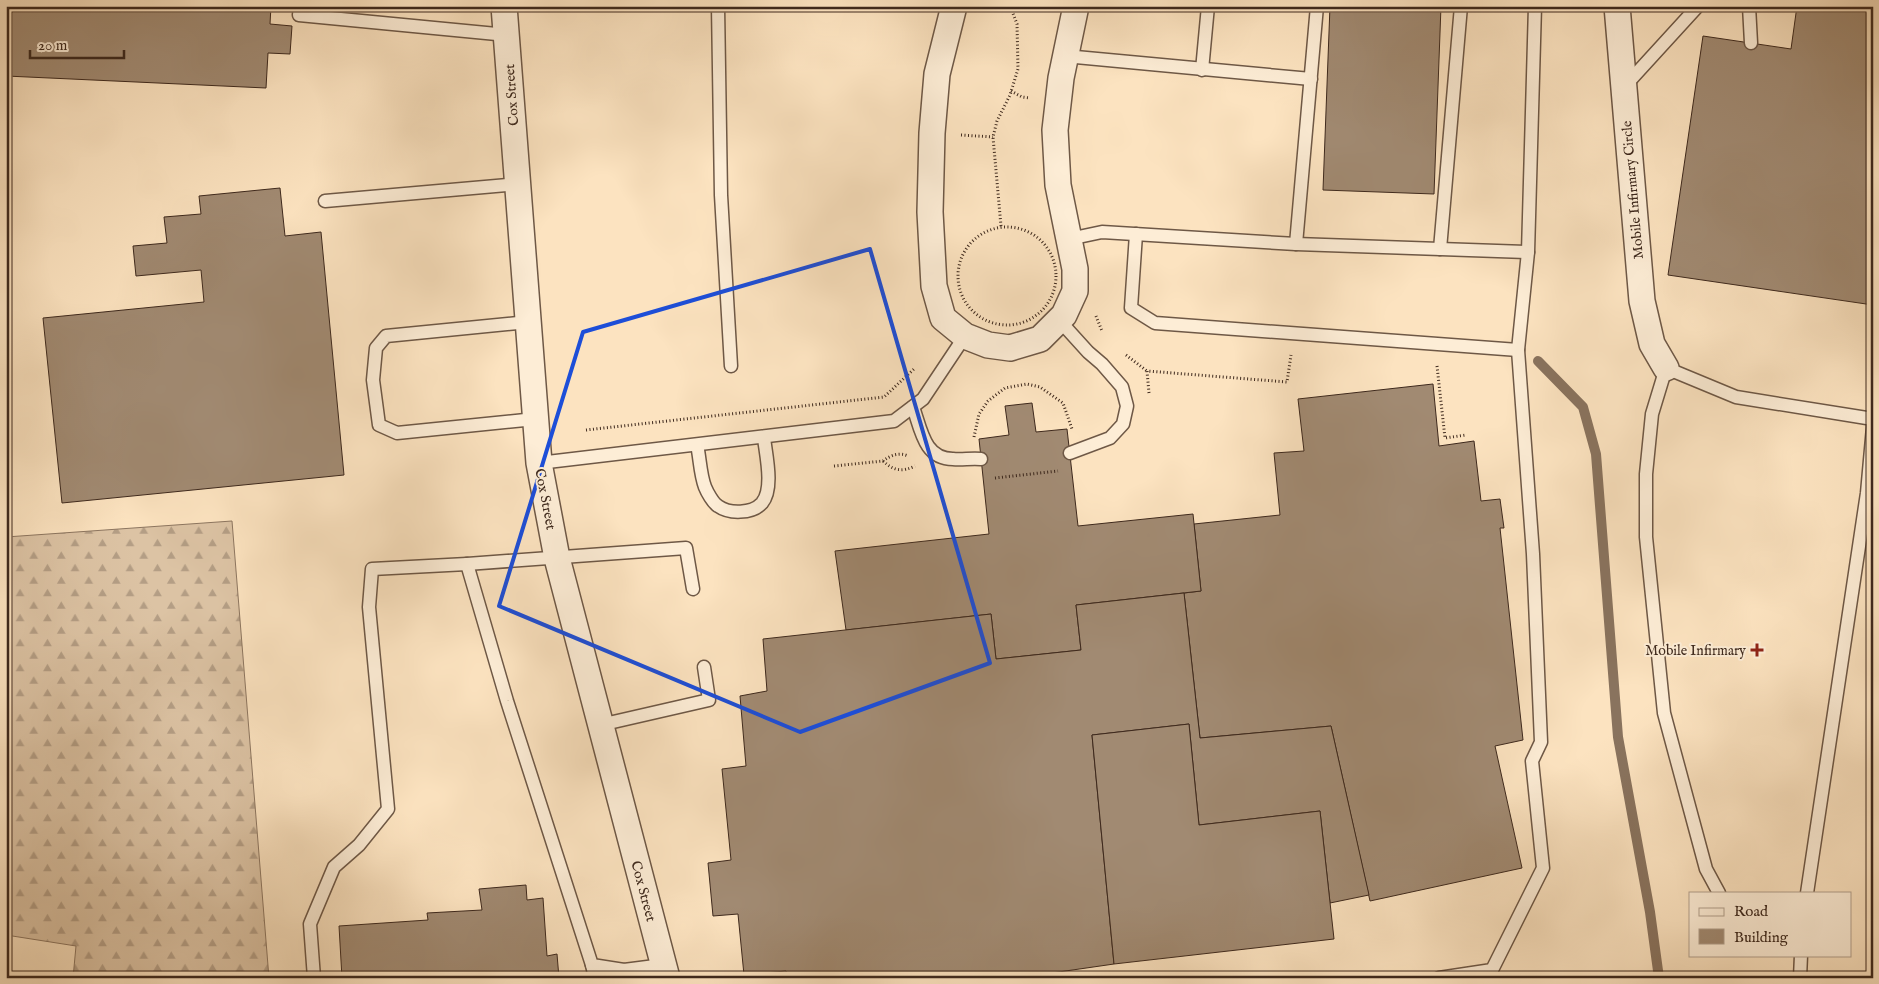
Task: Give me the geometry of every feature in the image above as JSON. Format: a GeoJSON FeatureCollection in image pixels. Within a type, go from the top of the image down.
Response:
{"type":"FeatureCollection","features":[{"type":"Feature","properties":{"kind":"street","name":"Cox Street"},"geometry":{"type":"LineString","coordinates":[[504,6],[539,463],[557,558],[665,971]]}},
{"type":"Feature","properties":{"kind":"street"},"geometry":{"type":"LineString","coordinates":[[954,6],[937,74],[932,133],[930,212],[934,286],[943,318],[965,336],[988,345],[1010,348],[1040,339],[1064,315],[1075,291],[1075,269],[1058,185],[1055,130],[1065,56],[1076,6]]}},
{"type":"Feature","properties":{"kind":"street","name":"Mobile Infirmary Circle"},"geometry":{"type":"LineString","coordinates":[[1617,6],[1642,301],[1652,344],[1666,368]]}},
{"type":"Feature","properties":{"kind":"lane"},"geometry":{"type":"LineString","coordinates":[[300,6],[299,15],[507,35]]}},
{"type":"Feature","properties":{"kind":"lane"},"geometry":{"type":"LineString","coordinates":[[718,6],[721,195],[731,366]]}},
{"type":"Feature","properties":{"kind":"lane"},"geometry":{"type":"LineString","coordinates":[[1202,70],[1208,6]]}},
{"type":"Feature","properties":{"kind":"lane"},"geometry":{"type":"LineString","coordinates":[[1296,244],[1317,6]]}},
{"type":"Feature","properties":{"kind":"lane"},"geometry":{"type":"LineString","coordinates":[[1440,249],[1462,6]]}},
{"type":"Feature","properties":{"kind":"lane"},"geometry":{"type":"LineString","coordinates":[[1439,978],[1492,970],[1543,868],[1532,761],[1541,742],[1533,554],[1518,350],[1528,252],[1535,6]]}},
{"type":"Feature","properties":{"kind":"lane"},"geometry":{"type":"LineString","coordinates":[[1624,87],[1698,6]]}},
{"type":"Feature","properties":{"kind":"lane"},"geometry":{"type":"LineString","coordinates":[[1749,6],[1752,43]]}},
{"type":"Feature","properties":{"kind":"lane"},"geometry":{"type":"LineString","coordinates":[[1065,56],[1311,79]]}},
{"type":"Feature","properties":{"kind":"lane"},"geometry":{"type":"LineString","coordinates":[[325,201],[518,184]]}},
{"type":"Feature","properties":{"kind":"lane"},"geometry":{"type":"LineString","coordinates":[[1069,239],[1102,232],[1296,244],[1528,252]]}},
{"type":"Feature","properties":{"kind":"lane"},"geometry":{"type":"LineString","coordinates":[[1136,234],[1132,308],[1155,324],[1518,350]]}},
{"type":"Feature","properties":{"kind":"lane"},"geometry":{"type":"LineString","coordinates":[[1059,320],[1122,387],[1127,406],[1123,424],[1110,438],[1073,452]]}},
{"type":"Feature","properties":{"kind":"lane"},"geometry":{"type":"LineString","coordinates":[[528,322],[386,336],[376,348],[373,380],[379,425],[397,433],[535,419]]}},
{"type":"Feature","properties":{"kind":"lane"},"geometry":{"type":"LineString","coordinates":[[539,463],[764,438],[894,421],[923,399],[965,336]]}},
{"type":"Feature","properties":{"kind":"lane"},"geometry":{"type":"LineString","coordinates":[[1718,892],[1706,869],[1664,712],[1646,537],[1646,474],[1652,414],[1666,368],[1736,397],[1873,419]]}},
{"type":"Feature","properties":{"kind":"lane"},"geometry":{"type":"LineString","coordinates":[[913,407],[928,449],[936,456],[950,460],[978,459]]}},
{"type":"Feature","properties":{"kind":"lane"},"geometry":{"type":"LineString","coordinates":[[1807,892],[1870,493],[1873,427]]}},
{"type":"Feature","properties":{"kind":"lane"},"geometry":{"type":"LineString","coordinates":[[697,445],[705,487],[717,506],[733,511],[747,511],[762,503],[767,490],[768,475],[764,438]]}},
{"type":"Feature","properties":{"kind":"lane"},"geometry":{"type":"LineString","coordinates":[[314,978],[310,924],[334,867],[359,845],[388,809],[370,607],[372,569],[686,548],[694,589]]}},
{"type":"Feature","properties":{"kind":"lane"},"geometry":{"type":"LineString","coordinates":[[467,564],[507,701],[594,972],[624,970],[665,971]]}},
{"type":"Feature","properties":{"kind":"lane"},"geometry":{"type":"LineString","coordinates":[[600,725],[709,700],[704,666]]}},
{"type":"Feature","properties":{"kind":"lane"},"geometry":{"type":"LineString","coordinates":[[1800,956],[1800,978]]}},
{"type":"Feature","properties":{"kind":"path"},"geometry":{"type":"LineString","coordinates":[[1001,226],[993,137],[997,121],[1011,91],[1018,69],[1017,24],[1010,6]]}},
{"type":"Feature","properties":{"kind":"path"},"geometry":{"type":"LineString","coordinates":[[1011,91],[1022,97],[1036,98]]}},
{"type":"Feature","properties":{"kind":"path"},"geometry":{"type":"LineString","coordinates":[[958,135],[993,137]]}},
{"type":"Feature","properties":{"kind":"path"},"geometry":{"type":"LineString","coordinates":[[1001,226],[1019,227],[1034,234],[1047,246],[1055,261],[1056,278],[1053,295],[1043,310],[1029,320],[1013,325],[997,325],[982,319],[970,310],[961,297],[957,282],[957,266],[963,252],[973,239],[986,230],[1001,226]]}},
{"type":"Feature","properties":{"kind":"path"},"geometry":{"type":"LineString","coordinates":[[1075,339],[1096,316],[1097,307]]}},
{"type":"Feature","properties":{"kind":"path"},"geometry":{"type":"LineString","coordinates":[[1149,395],[1147,371],[1286,382],[1292,353]]}},
{"type":"Feature","properties":{"kind":"path"},"geometry":{"type":"LineString","coordinates":[[1428,365],[1438,366],[1445,438],[1466,435]]}},
{"type":"Feature","properties":{"kind":"path"},"geometry":{"type":"LineString","coordinates":[[586,430],[884,397],[917,367]]}},
{"type":"Feature","properties":{"kind":"path"},"geometry":{"type":"LineString","coordinates":[[1027,384],[1040,387],[1064,403],[1070,420],[1073,452],[1078,469],[978,480],[978,459],[974,438],[979,414],[988,401],[1006,388],[1027,384]]}},
{"type":"Feature","properties":{"kind":"path"},"geometry":{"type":"LineString","coordinates":[[834,466],[883,461],[889,457],[902,454],[909,457]]}},
{"type":"Feature","properties":{"kind":"path"},"geometry":{"type":"LineString","coordinates":[[883,461],[890,468],[906,471],[921,464],[916,460]]}},
{"type":"Feature","properties":{"kind":"highlighted area"},"geometry":{"type":"Polygon","coordinates":[[[870,249],[990,663],[800,732],[499,606],[583,332],[870,249]]]}},
{"type":"Feature","properties":{"kind":"green space"},"geometry":{"type":"Polygon","coordinates":[[[232,521],[269,978],[73,978],[76,946],[6,935],[6,537],[232,521]]]}},
{"type":"Feature","properties":{"kind":"building"},"geometry":{"type":"Polygon","coordinates":[[[6,6],[271,6],[270,24],[292,26],[290,54],[268,53],[266,88],[6,76],[6,6]]]}},
{"type":"Feature","properties":{"kind":"building"},"geometry":{"type":"Polygon","coordinates":[[[1330,6],[1441,6],[1434,194],[1323,190],[1330,6]]]}},
{"type":"Feature","properties":{"kind":"building"},"geometry":{"type":"Polygon","coordinates":[[[1797,6],[1873,6],[1873,305],[1668,275],[1703,36],[1791,49],[1797,6]]]}},
{"type":"Feature","properties":{"kind":"building"},"geometry":{"type":"Polygon","coordinates":[[[280,188],[285,236],[321,232],[344,475],[62,503],[43,318],[204,302],[201,270],[136,276],[133,246],[167,243],[164,217],[201,214],[199,196],[280,188]]]}},
{"type":"Feature","properties":{"kind":"building"},"geometry":{"type":"Polygon","coordinates":[[[1433,384],[1439,446],[1474,441],[1481,501],[1500,499],[1504,528],[1500,528],[1523,740],[1495,746],[1522,868],[1370,901],[1331,726],[1200,738],[1184,593],[1201,591],[1194,524],[1280,515],[1274,453],[1304,451],[1298,399],[1433,384]]]}},
{"type":"Feature","properties":{"kind":"building"},"geometry":{"type":"Polygon","coordinates":[[[1032,403],[1036,432],[1067,429],[1078,526],[1193,514],[1201,591],[1076,605],[1081,650],[996,659],[991,614],[846,630],[835,551],[989,534],[979,439],[1009,435],[1005,406],[1032,403]]]}},
{"type":"Feature","properties":{"kind":"building"},"geometry":{"type":"Polygon","coordinates":[[[1184,593],[1200,738],[1331,726],[1369,895],[1330,903],[1320,811],[1199,825],[1189,724],[1092,735],[1114,964],[1017,978],[787,978],[786,971],[744,975],[738,914],[713,916],[708,863],[731,860],[722,769],[746,766],[740,696],[767,691],[763,639],[991,614],[996,659],[1081,650],[1076,605],[1184,593]]]}},
{"type":"Feature","properties":{"kind":"building"},"geometry":{"type":"Polygon","coordinates":[[[1189,724],[1199,825],[1320,811],[1334,939],[1114,964],[1092,735],[1189,724]]]}},
{"type":"Feature","properties":{"kind":"building"},"geometry":{"type":"Polygon","coordinates":[[[526,885],[527,900],[543,898],[547,956],[557,954],[559,978],[342,978],[339,926],[428,920],[427,913],[482,910],[479,889],[526,885]]]}},
{"type":"Feature","properties":{"kind":"waterway"},"geometry":{"type":"LineString","coordinates":[[1538,361],[1583,407],[1596,454],[1618,737],[1650,912],[1659,978]]}},
{"type":"Feature","properties":{"kind":"place","name":"Mobile Infirmary"},"geometry":{"type":"Point","coordinates":[1757,650]}}]}
